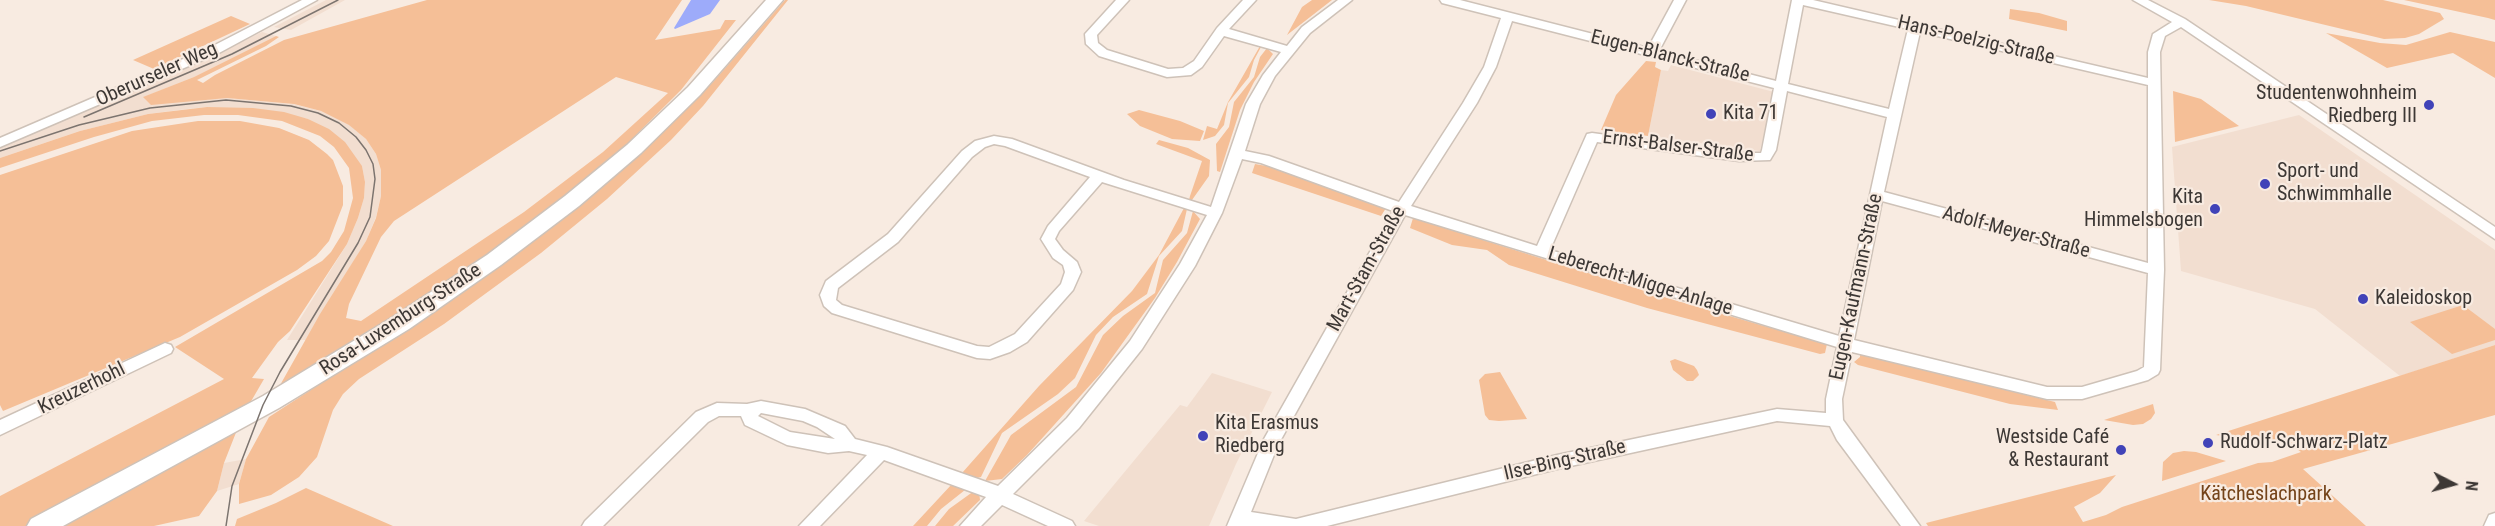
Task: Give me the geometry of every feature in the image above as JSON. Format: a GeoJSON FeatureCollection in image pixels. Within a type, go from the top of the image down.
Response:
{"type":"FeatureCollection","features":[{"type":"Feature","properties":{"kind":"main road","name":"Rosa-Luxemburg-Straße"},"geometry":{"type":"LineString","coordinates":[[722,57],[758,0]]}},
{"type":"Feature","properties":{"kind":"main road","name":"Rosa-Luxemburg-Straße"},"geometry":{"type":"LineString","coordinates":[[40,526],[271,402],[401,324],[494,260],[572,201],[634,149],[694,91],[775,0]]}},
{"type":"Feature","properties":{"kind":"street","name":"Oberurseler Weg"},"geometry":{"type":"LineString","coordinates":[[0,142],[214,50],[311,0]]}},
{"type":"Feature","properties":{"kind":"street"},"geometry":{"type":"LineString","coordinates":[[1123,0],[1091,34],[1092,44],[1103,53],[1167,73],[1186,72],[1198,64],[1221,31],[1250,0]]}},
{"type":"Feature","properties":{"kind":"street"},"geometry":{"type":"LineString","coordinates":[[969,526],[1073,423],[1136,345],[1187,266],[1215,213],[1238,154],[1253,104],[1269,75],[1306,30],[1346,0]]}},
{"type":"Feature","properties":{"kind":"street","name":"Eugen-Blanck-Straße"},"geometry":{"type":"LineString","coordinates":[[1446,0],[1781,84],[1894,115]]}},
{"type":"Feature","properties":{"kind":"street"},"geometry":{"type":"LineString","coordinates":[[1652,52],[1680,0]]}},
{"type":"Feature","properties":{"kind":"street","name":"Hans-Poelzig-Straße"},"geometry":{"type":"LineString","coordinates":[[1798,0],[2154,83]]}},
{"type":"Feature","properties":{"kind":"street","name":"Ernst-Balser-Straße"},"geometry":{"type":"LineString","coordinates":[[1541,253],[1592,137],[1758,159],[1764,157],[1769,150],[1798,0]]}},
{"type":"Feature","properties":{"kind":"street"},"geometry":{"type":"LineString","coordinates":[[2139,0],[2181,22],[2488,223],[2495,234]]}},
{"type":"Feature","properties":{"kind":"street","name":"Mart-Stam-Straße"},"geometry":{"type":"LineString","coordinates":[[1238,522],[1270,444],[1392,224],[1485,76],[1507,17]]}},
{"type":"Feature","properties":{"kind":"street"},"geometry":{"type":"LineString","coordinates":[[2156,270],[2154,52],[2159,34],[2181,22]]}},
{"type":"Feature","properties":{"kind":"street","name":"Eugen-Kaufmann-Straße"},"geometry":{"type":"LineString","coordinates":[[1835,420],[1834,399],[1845,344],[1876,195],[1915,27]]}},
{"type":"Feature","properties":{"kind":"street"},"geometry":{"type":"LineString","coordinates":[[1221,31],[1288,50]]}},
{"type":"Feature","properties":{"kind":"street"},"geometry":{"type":"LineString","coordinates":[[1099,176],[1053,229],[1048,239],[1058,254],[1070,262],[1073,272],[1068,286],[1021,338],[1004,348],[990,353],[977,352],[837,309],[829,302],[828,295],[831,285],[893,238],[967,154],[980,144],[994,140],[1007,142],[1099,176],[1215,213]]}},
{"type":"Feature","properties":{"kind":"street","name":"Leberecht-Migge-Anlage"},"geometry":{"type":"LineString","coordinates":[[1238,154],[1264,159],[1403,209],[1541,253],[1845,344],[2047,393],[2082,393],[2142,376],[2152,370],[2156,270]]}},
{"type":"Feature","properties":{"kind":"street","name":"Adolf-Meyer-Straße"},"geometry":{"type":"LineString","coordinates":[[1876,195],[2156,270]]}},
{"type":"Feature","properties":{"kind":"street","name":"Kreuzerhohl"},"geometry":{"type":"LineString","coordinates":[[0,428],[165,350]]}},
{"type":"Feature","properties":{"kind":"street"},"geometry":{"type":"LineString","coordinates":[[591,526],[702,417],[717,409],[747,410],[761,407],[805,415],[839,431],[849,444]]}},
{"type":"Feature","properties":{"kind":"street"},"geometry":{"type":"LineString","coordinates":[[747,410],[752,420],[787,438],[828,446],[849,444],[881,452],[1002,495],[1066,526]]}},
{"type":"Feature","properties":{"kind":"street","name":"Ilse-Bing-Straße"},"geometry":{"type":"LineString","coordinates":[[1238,522],[1296,526],[1557,462],[1777,415],[1835,420]]}},
{"type":"Feature","properties":{"kind":"street"},"geometry":{"type":"LineString","coordinates":[[1835,420],[1843,435],[1911,526]]}},
{"type":"Feature","properties":{"kind":"street"},"geometry":{"type":"LineString","coordinates":[[808,526],[881,452]]}},
{"type":"Feature","properties":{"kind":"street"},"geometry":{"type":"LineString","coordinates":[[2493,526],[2495,520]]}},
{"type":"Feature","properties":{"kind":"shaded area"},"geometry":{"type":"Polygon","coordinates":[[[326,0],[345,0],[291,30],[274,27],[326,0]]]}},
{"type":"Feature","properties":{"kind":"shaded area"},"geometry":{"type":"Polygon","coordinates":[[[262,32],[276,36],[194,77],[144,97],[192,100],[227,98],[293,104],[321,111],[350,125],[366,139],[376,154],[381,170],[381,196],[376,217],[366,241],[306,340],[287,340],[347,244],[364,198],[365,182],[362,166],[308,119],[207,107],[187,109],[148,114],[80,131],[0,158],[0,145],[183,70],[262,32]]]}},
{"type":"Feature","properties":{"kind":"shaded area","name":"Kita 71"},"geometry":{"type":"Polygon","coordinates":[[[1671,65],[1774,92],[1760,151],[1648,136],[1661,70],[1668,71],[1671,65]]]}},
{"type":"Feature","properties":{"kind":"shaded area"},"geometry":{"type":"Polygon","coordinates":[[[2299,115],[2495,250],[2495,345],[2400,376],[2315,309],[2181,271],[2172,147],[2299,115]]]}},
{"type":"Feature","properties":{"kind":"shaded area","name":"Kita Erasmus Riedberg"},"geometry":{"type":"Polygon","coordinates":[[[1212,373],[1272,392],[1236,464],[1209,526],[1099,526],[1084,521],[1180,405],[1187,407],[1212,373]]]}},
{"type":"Feature","properties":{"kind":"shaded area"},"geometry":{"type":"Polygon","coordinates":[[[246,459],[239,484],[217,491],[224,463],[246,459]]]}},
{"type":"Feature","properties":{"kind":"green space"},"geometry":{"type":"Polygon","coordinates":[[[427,0],[682,0],[655,40],[720,29],[725,20],[736,20],[681,90],[616,155],[552,208],[385,323],[279,387],[320,314],[366,241],[376,218],[381,196],[381,170],[376,154],[366,139],[349,125],[321,111],[294,104],[227,98],[151,105],[143,97],[194,77],[276,36],[279,37],[266,46],[197,80],[203,83],[284,40],[427,0]],[[616,77],[394,221],[381,237],[349,304],[346,318],[361,321],[524,212],[603,152],[668,93],[616,77]]]}},
{"type":"Feature","properties":{"kind":"green space"},"geometry":{"type":"Polygon","coordinates":[[[785,0],[788,0],[703,106],[671,140],[607,199],[541,253],[444,324],[359,379],[343,394],[333,410],[317,457],[299,477],[271,495],[239,504],[239,484],[246,459],[269,417],[420,319],[643,150],[712,83],[785,0]]]}},
{"type":"Feature","properties":{"kind":"green space"},"geometry":{"type":"Polygon","coordinates":[[[1312,0],[1332,0],[1287,35],[1302,7],[1312,0]]]}},
{"type":"Feature","properties":{"kind":"green space"},"geometry":{"type":"Polygon","coordinates":[[[2209,0],[2383,0],[2440,13],[2444,19],[2419,34],[2405,38],[2384,39],[2246,6],[2209,0]]]}},
{"type":"Feature","properties":{"kind":"green space"},"geometry":{"type":"Polygon","coordinates":[[[2404,0],[2495,0],[2495,20],[2488,18],[2404,0]]]}},
{"type":"Feature","properties":{"kind":"green space"},"geometry":{"type":"Polygon","coordinates":[[[2010,9],[2039,13],[2067,21],[2067,31],[2009,19],[2010,9]]]}},
{"type":"Feature","properties":{"kind":"green space"},"geometry":{"type":"Polygon","coordinates":[[[231,16],[250,24],[154,69],[133,60],[231,16]]]}},
{"type":"Feature","properties":{"kind":"green space"},"geometry":{"type":"Polygon","coordinates":[[[2450,32],[2495,42],[2495,78],[2453,53],[2387,68],[2326,33],[2380,43],[2406,45],[2450,32]]]}},
{"type":"Feature","properties":{"kind":"green space"},"geometry":{"type":"Polygon","coordinates":[[[1260,46],[1249,77],[1228,103],[1224,125],[1215,136],[1203,140],[1207,126],[1217,129],[1228,102],[1260,46]]]}},
{"type":"Feature","properties":{"kind":"green space"},"geometry":{"type":"Polygon","coordinates":[[[1267,48],[1273,54],[1254,82],[1240,110],[1220,172],[1217,171],[1216,144],[1229,127],[1234,102],[1254,77],[1260,57],[1267,48]]]}},
{"type":"Feature","properties":{"kind":"green space"},"geometry":{"type":"Polygon","coordinates":[[[1646,61],[1656,62],[1655,67],[1661,70],[1648,136],[1601,130],[1616,95],[1646,61]]]}},
{"type":"Feature","properties":{"kind":"green space"},"geometry":{"type":"Polygon","coordinates":[[[2173,91],[2201,99],[2239,126],[2175,142],[2173,91]]]}},
{"type":"Feature","properties":{"kind":"green space"},"geometry":{"type":"Polygon","coordinates":[[[207,107],[253,108],[284,112],[308,119],[329,129],[345,142],[362,166],[365,182],[364,198],[347,244],[290,331],[278,342],[252,378],[264,379],[246,410],[26,526],[0,526],[0,496],[224,379],[175,347],[322,261],[331,252],[344,231],[353,198],[349,168],[334,147],[320,136],[282,121],[238,115],[204,115],[152,121],[94,137],[0,168],[0,158],[80,131],[148,114],[207,107]]]}},
{"type":"Feature","properties":{"kind":"green space"},"geometry":{"type":"Polygon","coordinates":[[[1139,110],[1180,121],[1204,131],[1200,141],[1172,139],[1140,126],[1127,114],[1139,110]]]}},
{"type":"Feature","properties":{"kind":"green space"},"geometry":{"type":"Polygon","coordinates":[[[198,121],[240,121],[279,128],[309,140],[327,154],[333,160],[343,186],[343,205],[329,241],[316,256],[297,270],[180,337],[3,411],[0,405],[0,175],[132,131],[198,121]]]}},
{"type":"Feature","properties":{"kind":"green space"},"geometry":{"type":"Polygon","coordinates":[[[1159,140],[1188,148],[1210,160],[1209,176],[1192,200],[1189,200],[1202,161],[1156,144],[1159,140]]]}},
{"type":"Feature","properties":{"kind":"green space"},"geometry":{"type":"Polygon","coordinates":[[[1255,164],[1272,167],[1386,208],[1381,216],[1252,173],[1255,164]]]}},
{"type":"Feature","properties":{"kind":"green space"},"geometry":{"type":"Polygon","coordinates":[[[1184,208],[1187,209],[1182,231],[1159,256],[1147,294],[1113,317],[1096,335],[1075,378],[1058,394],[1002,433],[981,477],[977,478],[962,473],[1039,386],[1132,291],[1159,255],[1184,208]]]}},
{"type":"Feature","properties":{"kind":"green space"},"geometry":{"type":"Polygon","coordinates":[[[1193,211],[1200,219],[1177,262],[1155,298],[1101,373],[1027,455],[1002,479],[985,481],[1011,435],[1076,387],[1103,335],[1123,316],[1155,293],[1163,260],[1187,233],[1193,211]]]}},
{"type":"Feature","properties":{"kind":"green space"},"geometry":{"type":"Polygon","coordinates":[[[1413,218],[1674,300],[1827,344],[1825,353],[1820,354],[1647,308],[1509,265],[1487,250],[1452,245],[1410,228],[1413,218]]]}},
{"type":"Feature","properties":{"kind":"green space"},"geometry":{"type":"Polygon","coordinates":[[[2463,305],[2495,329],[2495,340],[2452,354],[2410,322],[2463,305]]]}},
{"type":"Feature","properties":{"kind":"green space","name":"Kätcheslachpark"},"geometry":{"type":"Polygon","coordinates":[[[2495,345],[2495,415],[2303,469],[2366,526],[1928,526],[1926,523],[2116,475],[2100,493],[2074,507],[2083,522],[2106,515],[2122,507],[2258,463],[2272,462],[2301,452],[2285,441],[2248,440],[2216,435],[2495,345]]]}},
{"type":"Feature","properties":{"kind":"green space"},"geometry":{"type":"Polygon","coordinates":[[[1860,354],[2055,402],[2058,410],[2010,404],[1858,365],[1854,362],[1860,354]]]}},
{"type":"Feature","properties":{"kind":"green space"},"geometry":{"type":"Polygon","coordinates":[[[1675,359],[1694,366],[1699,375],[1693,381],[1687,381],[1673,370],[1670,361],[1675,359]]]}},
{"type":"Feature","properties":{"kind":"green space"},"geometry":{"type":"Polygon","coordinates":[[[1500,372],[1527,419],[1499,421],[1489,420],[1485,415],[1479,380],[1485,374],[1500,372]]]}},
{"type":"Feature","properties":{"kind":"green space"},"geometry":{"type":"Polygon","coordinates":[[[2153,404],[2155,413],[2143,424],[2133,425],[2104,420],[2153,404]]]}},
{"type":"Feature","properties":{"kind":"green space"},"geometry":{"type":"Polygon","coordinates":[[[237,430],[224,463],[217,491],[199,516],[154,526],[60,526],[237,430]]]}},
{"type":"Feature","properties":{"kind":"green space"},"geometry":{"type":"Polygon","coordinates":[[[2196,452],[2226,461],[2162,481],[2163,462],[2173,453],[2196,452]]]}},
{"type":"Feature","properties":{"kind":"green space"},"geometry":{"type":"Polygon","coordinates":[[[952,484],[965,488],[965,490],[941,509],[927,526],[913,526],[952,484]]]}},
{"type":"Feature","properties":{"kind":"green space"},"geometry":{"type":"Polygon","coordinates":[[[306,488],[393,526],[235,526],[237,519],[306,488]]]}},
{"type":"Feature","properties":{"kind":"green space"},"geometry":{"type":"Polygon","coordinates":[[[974,491],[979,492],[980,500],[953,526],[935,526],[949,509],[974,491]]]}},
{"type":"Feature","properties":{"kind":"water"},"geometry":{"type":"Polygon","coordinates":[[[691,0],[720,0],[710,14],[675,29],[674,28],[691,0]]]}},
{"type":"Feature","properties":{"kind":"tram line"},"geometry":{"type":"LineString","coordinates":[[84,117],[232,54],[338,0]]}},
{"type":"Feature","properties":{"kind":"tram line"},"geometry":{"type":"LineString","coordinates":[[0,151],[79,125],[150,108],[226,100],[291,106],[318,113],[339,123],[356,137],[366,150],[373,164],[375,179],[370,217],[358,243],[280,372],[263,405],[232,486],[226,526]]}},
{"type":"Feature","properties":{"kind":"place","name":"Studentenwohnheim Riedberg III"},"geometry":{"type":"Point","coordinates":[2429,105]}},
{"type":"Feature","properties":{"kind":"place","name":"Kita 71"},"geometry":{"type":"Point","coordinates":[1711,114]}},
{"type":"Feature","properties":{"kind":"place","name":"Sport- und Schwimmhalle"},"geometry":{"type":"Point","coordinates":[2265,184]}},
{"type":"Feature","properties":{"kind":"place","name":"Kita Himmelsbogen"},"geometry":{"type":"Point","coordinates":[2215,209]}},
{"type":"Feature","properties":{"kind":"place","name":"Kaleidoskop"},"geometry":{"type":"Point","coordinates":[2363,299]}},
{"type":"Feature","properties":{"kind":"place","name":"Kita Erasmus Riedberg"},"geometry":{"type":"Point","coordinates":[1203,436]}},
{"type":"Feature","properties":{"kind":"place","name":"Rudolf-Schwarz-Platz"},"geometry":{"type":"Point","coordinates":[2208,443]}},
{"type":"Feature","properties":{"kind":"place","name":"Westside Café & Restaurant"},"geometry":{"type":"Point","coordinates":[2121,450]}}]}
